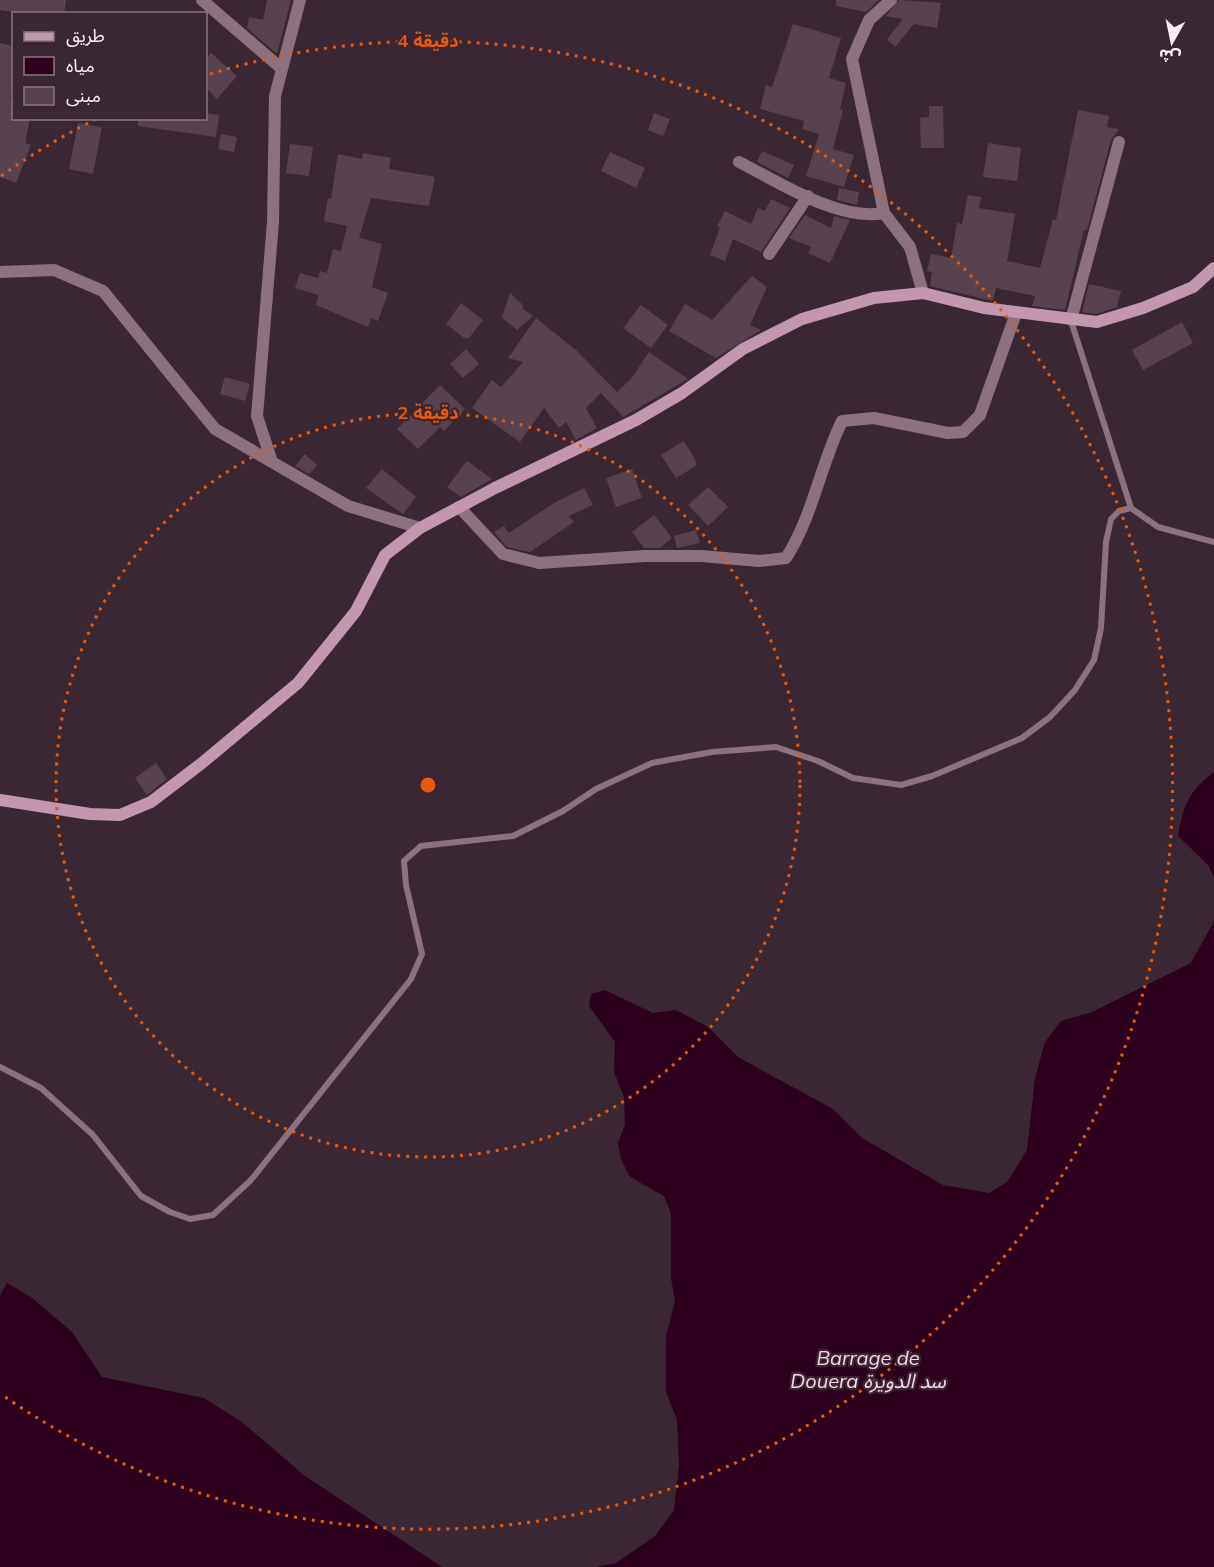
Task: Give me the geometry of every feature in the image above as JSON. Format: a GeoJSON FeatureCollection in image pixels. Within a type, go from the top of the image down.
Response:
{"type":"FeatureCollection","features":[{"type":"Feature","properties":{"kind":"street"},"geometry":{"type":"LineString","coordinates":[[202,0],[282,69]]}},
{"type":"Feature","properties":{"kind":"street"},"geometry":{"type":"LineString","coordinates":[[272,462],[257,416],[273,222],[275,96],[300,0]]}},
{"type":"Feature","properties":{"kind":"street"},"geometry":{"type":"LineString","coordinates":[[891,0],[868,20],[852,59],[884,213],[910,248],[923,293]]}},
{"type":"Feature","properties":{"kind":"street"},"geometry":{"type":"LineString","coordinates":[[1071,320],[1119,142]]}},
{"type":"Feature","properties":{"kind":"street"},"geometry":{"type":"LineString","coordinates":[[739,162],[808,196],[845,211],[872,215],[884,213]]}},
{"type":"Feature","properties":{"kind":"street"},"geometry":{"type":"LineString","coordinates":[[769,254],[808,196]]}},
{"type":"Feature","properties":{"kind":"street"},"geometry":{"type":"LineString","coordinates":[[0,800],[90,814],[120,815],[151,802],[298,683],[356,612],[385,555],[420,528],[636,420],[682,393],[743,349],[802,319],[874,298],[923,293],[1016,313],[1097,322],[1143,308],[1193,287],[1214,268]]}},
{"type":"Feature","properties":{"kind":"street"},"geometry":{"type":"LineString","coordinates":[[0,272],[54,270],[103,291],[215,429],[348,506],[420,528]]}},
{"type":"Feature","properties":{"kind":"street"},"geometry":{"type":"LineString","coordinates":[[459,507],[503,554],[539,563],[645,556],[701,556],[759,561],[786,558],[801,535],[831,444],[842,421],[874,418],[948,433],[963,432],[980,415],[1016,313]]}},
{"type":"Feature","properties":{"kind":"lane"},"geometry":{"type":"LineString","coordinates":[[1071,320],[1131,508],[1158,527],[1214,542]]}},
{"type":"Feature","properties":{"kind":"lane"},"geometry":{"type":"LineString","coordinates":[[0,1067],[41,1088],[93,1135],[141,1196],[170,1212],[189,1219],[213,1215],[251,1180],[411,979],[422,954],[406,885],[404,861],[421,846],[513,836],[563,811],[596,789],[652,763],[712,752],[776,747],[818,761],[853,778],[901,786],[932,776],[1022,738],[1050,717],[1075,690],[1094,660],[1101,628],[1106,542],[1111,519],[1119,511],[1131,508]]}},
{"type":"Feature","properties":{"kind":"water"},"geometry":{"type":"Polygon","coordinates":[[[1214,772],[1214,878],[1209,866],[1178,836],[1188,800],[1214,772]]]}},
{"type":"Feature","properties":{"kind":"water","name":"Barrage de Douera سد الدويرة"},"geometry":{"type":"Polygon","coordinates":[[[1214,921],[1214,1567],[596,1567],[616,1563],[655,1536],[674,1510],[679,1464],[677,1420],[666,1392],[666,1336],[675,1301],[671,1278],[671,1213],[664,1196],[630,1177],[621,1159],[618,1143],[625,1125],[624,1097],[614,1072],[615,1042],[589,1006],[591,994],[605,990],[653,1013],[676,1010],[708,1027],[738,1057],[833,1109],[862,1138],[943,1185],[989,1193],[1007,1182],[1027,1150],[1035,1078],[1045,1042],[1061,1021],[1092,1012],[1191,963],[1214,921]]]}},
{"type":"Feature","properties":{"kind":"water"},"geometry":{"type":"Polygon","coordinates":[[[7,1283],[31,1297],[72,1332],[102,1377],[204,1398],[242,1422],[305,1476],[442,1567],[0,1567],[0,1296],[7,1283]]]}},
{"type":"Feature","properties":{"kind":"building"},"geometry":{"type":"Polygon","coordinates":[[[0,0],[66,0],[64,12],[0,10],[0,0]]]}},
{"type":"Feature","properties":{"kind":"building"},"geometry":{"type":"Polygon","coordinates":[[[267,0],[291,0],[277,54],[247,28],[249,17],[263,20],[267,0]]]}},
{"type":"Feature","properties":{"kind":"building"},"geometry":{"type":"Polygon","coordinates":[[[836,0],[879,0],[866,12],[836,6],[836,0]]]}},
{"type":"Feature","properties":{"kind":"building"},"geometry":{"type":"Polygon","coordinates":[[[899,0],[941,3],[937,28],[914,24],[895,47],[887,39],[903,19],[886,16],[899,0]]]}},
{"type":"Feature","properties":{"kind":"building"},"geometry":{"type":"Polygon","coordinates":[[[793,24],[841,38],[829,78],[846,83],[840,109],[843,110],[833,149],[854,155],[844,187],[806,176],[819,134],[802,129],[804,121],[760,109],[766,85],[772,87],[793,24]]]}},
{"type":"Feature","properties":{"kind":"building"},"geometry":{"type":"Polygon","coordinates":[[[0,43],[12,46],[10,100],[12,100],[12,120],[30,120],[25,143],[31,145],[16,183],[0,177],[0,43]]]}},
{"type":"Feature","properties":{"kind":"building"},"geometry":{"type":"Polygon","coordinates":[[[211,53],[237,76],[217,99],[207,89],[207,58],[211,53]]]}},
{"type":"Feature","properties":{"kind":"building"},"geometry":{"type":"Polygon","coordinates":[[[929,106],[943,106],[944,148],[921,148],[920,118],[929,117],[929,106]]]}},
{"type":"Feature","properties":{"kind":"building"},"geometry":{"type":"Polygon","coordinates":[[[1078,110],[1109,116],[1107,127],[1119,129],[1111,140],[1087,230],[1084,230],[1065,310],[1032,306],[1035,296],[996,288],[993,301],[930,286],[932,272],[927,271],[931,254],[951,258],[957,223],[962,224],[968,195],[981,197],[979,208],[1015,214],[1007,261],[1040,268],[1053,219],[1056,220],[1078,110]]]}},
{"type":"Feature","properties":{"kind":"building"},"geometry":{"type":"Polygon","coordinates":[[[207,113],[219,115],[216,137],[138,126],[138,120],[207,120],[207,113]]]}},
{"type":"Feature","properties":{"kind":"building"},"geometry":{"type":"Polygon","coordinates":[[[654,113],[670,119],[663,136],[648,130],[654,113]]]}},
{"type":"Feature","properties":{"kind":"building"},"geometry":{"type":"Polygon","coordinates":[[[78,123],[102,127],[93,174],[69,169],[78,123]]]}},
{"type":"Feature","properties":{"kind":"building"},"geometry":{"type":"Polygon","coordinates":[[[221,134],[237,137],[234,152],[218,149],[221,134]]]}},
{"type":"Feature","properties":{"kind":"building"},"geometry":{"type":"Polygon","coordinates":[[[988,143],[1021,148],[1017,181],[983,177],[988,143]]]}},
{"type":"Feature","properties":{"kind":"building"},"geometry":{"type":"Polygon","coordinates":[[[290,144],[313,147],[309,176],[286,173],[290,144]]]}},
{"type":"Feature","properties":{"kind":"building"},"geometry":{"type":"Polygon","coordinates":[[[762,151],[794,165],[788,178],[757,162],[762,151]]]}},
{"type":"Feature","properties":{"kind":"building"},"geometry":{"type":"Polygon","coordinates":[[[610,152],[645,168],[636,188],[601,171],[610,152]]]}},
{"type":"Feature","properties":{"kind":"building"},"geometry":{"type":"Polygon","coordinates":[[[363,153],[391,158],[389,169],[435,177],[429,206],[371,198],[359,238],[382,244],[372,287],[388,293],[378,321],[371,318],[368,327],[316,305],[319,295],[295,288],[300,273],[318,278],[320,271],[327,273],[333,249],[341,251],[347,226],[324,221],[328,198],[331,199],[338,154],[362,159],[363,153]]]}},
{"type":"Feature","properties":{"kind":"building"},"geometry":{"type":"Polygon","coordinates":[[[839,188],[859,192],[857,205],[837,200],[839,188]]]}},
{"type":"Feature","properties":{"kind":"building"},"geometry":{"type":"Polygon","coordinates":[[[771,199],[790,208],[761,252],[733,239],[725,261],[710,255],[720,228],[717,226],[725,211],[751,224],[758,208],[765,211],[771,199]]]}},
{"type":"Feature","properties":{"kind":"building"},"geometry":{"type":"Polygon","coordinates":[[[805,215],[831,228],[834,216],[850,220],[830,263],[808,253],[811,247],[789,238],[805,215]]]}},
{"type":"Feature","properties":{"kind":"building"},"geometry":{"type":"Polygon","coordinates":[[[752,276],[767,287],[750,325],[761,330],[716,358],[669,331],[685,304],[712,320],[752,276]]]}},
{"type":"Feature","properties":{"kind":"building"},"geometry":{"type":"Polygon","coordinates":[[[1089,284],[1121,291],[1117,307],[1096,314],[1082,312],[1089,284]]]}},
{"type":"Feature","properties":{"kind":"building"},"geometry":{"type":"Polygon","coordinates":[[[510,293],[524,306],[522,308],[533,316],[517,330],[502,317],[510,293]]]}},
{"type":"Feature","properties":{"kind":"building"},"geometry":{"type":"Polygon","coordinates":[[[461,303],[483,320],[469,338],[464,338],[446,324],[461,303]]]}},
{"type":"Feature","properties":{"kind":"building"},"geometry":{"type":"Polygon","coordinates":[[[641,305],[668,325],[651,348],[623,328],[641,305]]]}},
{"type":"Feature","properties":{"kind":"building"},"geometry":{"type":"Polygon","coordinates":[[[536,318],[577,351],[617,392],[631,379],[649,352],[688,379],[623,417],[601,393],[586,408],[597,428],[576,440],[566,422],[559,428],[544,408],[520,442],[472,408],[492,380],[501,387],[523,362],[508,358],[536,318]]]}},
{"type":"Feature","properties":{"kind":"building"},"geometry":{"type":"Polygon","coordinates":[[[1182,322],[1193,343],[1143,370],[1132,350],[1182,322]]]}},
{"type":"Feature","properties":{"kind":"building"},"geometry":{"type":"Polygon","coordinates":[[[466,349],[479,364],[463,378],[450,364],[466,349]]]}},
{"type":"Feature","properties":{"kind":"building"},"geometry":{"type":"Polygon","coordinates":[[[225,377],[250,384],[245,401],[220,394],[225,377]]]}},
{"type":"Feature","properties":{"kind":"building"},"geometry":{"type":"Polygon","coordinates":[[[440,385],[465,409],[444,431],[440,427],[418,449],[397,429],[440,385]]]}},
{"type":"Feature","properties":{"kind":"building"},"geometry":{"type":"Polygon","coordinates":[[[684,441],[696,461],[696,466],[676,478],[661,455],[684,441]]]}},
{"type":"Feature","properties":{"kind":"building"},"geometry":{"type":"Polygon","coordinates":[[[305,454],[317,465],[309,474],[295,466],[305,454]]]}},
{"type":"Feature","properties":{"kind":"building"},"geometry":{"type":"Polygon","coordinates":[[[467,461],[492,479],[461,497],[447,487],[467,461]]]}},
{"type":"Feature","properties":{"kind":"building"},"geometry":{"type":"Polygon","coordinates":[[[382,469],[416,497],[403,514],[366,488],[382,469]]]}},
{"type":"Feature","properties":{"kind":"building"},"geometry":{"type":"Polygon","coordinates":[[[632,469],[642,498],[616,507],[606,478],[632,469]]]}},
{"type":"Feature","properties":{"kind":"building"},"geometry":{"type":"Polygon","coordinates":[[[708,487],[728,507],[708,526],[688,505],[708,487]]]}},
{"type":"Feature","properties":{"kind":"building"},"geometry":{"type":"Polygon","coordinates":[[[584,488],[593,505],[569,516],[574,522],[530,552],[507,547],[494,532],[504,526],[509,533],[554,503],[584,488]]]}},
{"type":"Feature","properties":{"kind":"building"},"geometry":{"type":"Polygon","coordinates":[[[654,515],[672,538],[660,548],[644,548],[632,532],[654,515]]]}},
{"type":"Feature","properties":{"kind":"building"},"geometry":{"type":"Polygon","coordinates":[[[696,530],[700,543],[677,548],[674,536],[696,530]]]}},
{"type":"Feature","properties":{"kind":"building"},"geometry":{"type":"Polygon","coordinates":[[[156,763],[167,779],[147,795],[135,778],[156,763]]]}}]}
